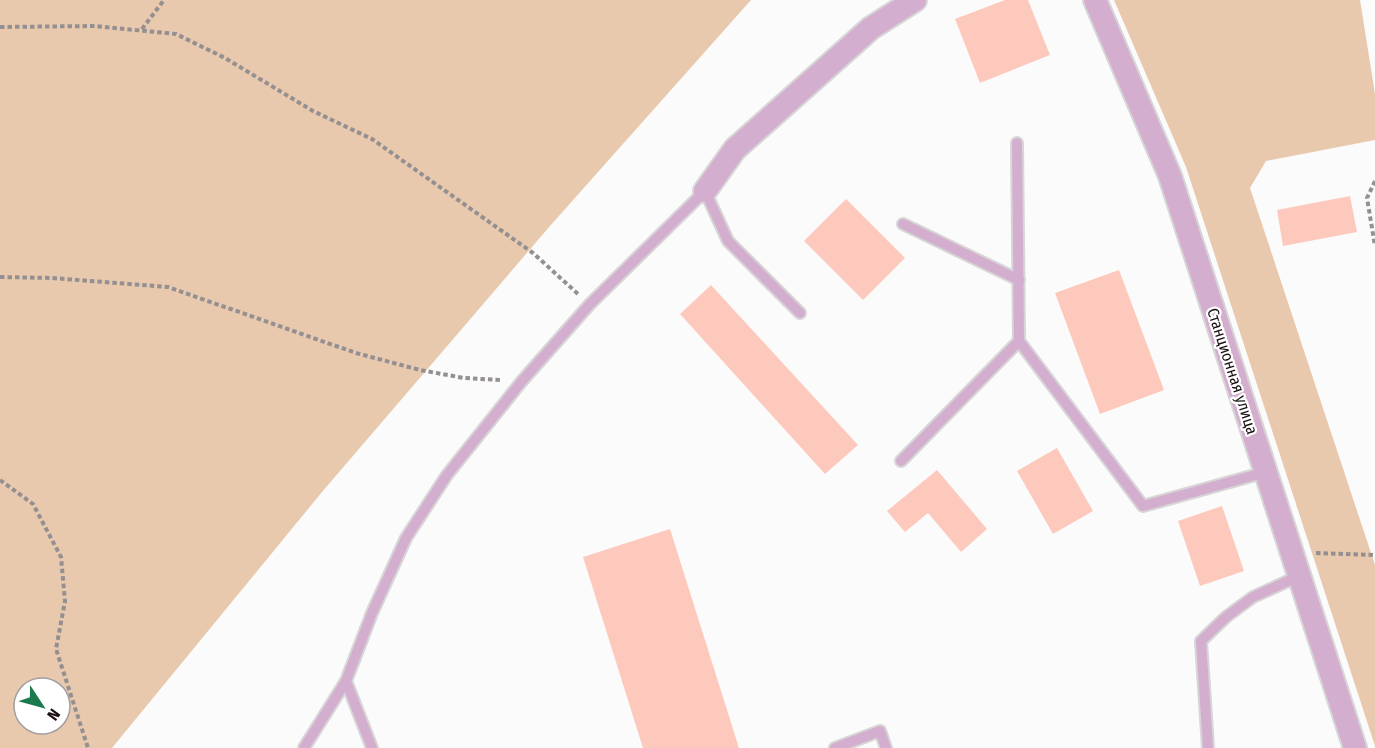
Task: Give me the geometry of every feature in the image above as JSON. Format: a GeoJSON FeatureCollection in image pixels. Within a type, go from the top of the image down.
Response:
{"type":"FeatureCollection","features":[{"type":"Feature","properties":{"kind":"street"},"geometry":{"type":"LineString","coordinates":[[705,191],[735,149],[872,28],[915,0]]}},
{"type":"Feature","properties":{"kind":"street","name":"Станционная улица"},"geometry":{"type":"LineString","coordinates":[[1095,0],[1170,176],[1355,748]]}},
{"type":"Feature","properties":{"kind":"lane"},"geometry":{"type":"LineString","coordinates":[[1017,143],[1019,341],[1143,506],[1266,472]]}},
{"type":"Feature","properties":{"kind":"lane"},"geometry":{"type":"LineString","coordinates":[[304,748],[346,681],[372,613],[406,538],[447,475],[522,381],[590,304],[705,191],[728,241],[800,313]]}},
{"type":"Feature","properties":{"kind":"lane"},"geometry":{"type":"LineString","coordinates":[[903,224],[1019,280]]}},
{"type":"Feature","properties":{"kind":"lane"},"geometry":{"type":"LineString","coordinates":[[902,461],[1019,341]]}},
{"type":"Feature","properties":{"kind":"lane"},"geometry":{"type":"LineString","coordinates":[[1208,748],[1202,641],[1226,617],[1253,597],[1299,576]]}},
{"type":"Feature","properties":{"kind":"lane"},"geometry":{"type":"LineString","coordinates":[[346,681],[372,748]]}},
{"type":"Feature","properties":{"kind":"lane"},"geometry":{"type":"LineString","coordinates":[[835,748],[880,731],[886,748]]}},
{"type":"Feature","properties":{"kind":"path"},"geometry":{"type":"LineString","coordinates":[[142,30],[164,0]]}},
{"type":"Feature","properties":{"kind":"path"},"geometry":{"type":"LineString","coordinates":[[0,27],[95,26],[176,34],[225,58],[314,111],[372,139],[533,253],[590,304]]}},
{"type":"Feature","properties":{"kind":"path"},"geometry":{"type":"LineString","coordinates":[[1375,181],[1367,198],[1375,246]]}},
{"type":"Feature","properties":{"kind":"path"},"geometry":{"type":"LineString","coordinates":[[0,277],[168,286],[378,358],[420,370],[464,378],[522,381]]}},
{"type":"Feature","properties":{"kind":"path"},"geometry":{"type":"LineString","coordinates":[[0,480],[33,504],[61,557],[65,601],[56,649],[88,748]]}},
{"type":"Feature","properties":{"kind":"path"},"geometry":{"type":"LineString","coordinates":[[1291,552],[1375,555]]}},
{"type":"Feature","properties":{"kind":"shaded area"},"geometry":{"type":"Polygon","coordinates":[[[0,0],[751,0],[550,226],[322,492],[112,748],[0,748],[0,0]]]}},
{"type":"Feature","properties":{"kind":"shaded area"},"geometry":{"type":"Polygon","coordinates":[[[1114,0],[1360,0],[1375,94],[1375,140],[1266,161],[1250,188],[1375,565],[1375,746],[1186,167],[1114,0]]]}},
{"type":"Feature","properties":{"kind":"building"},"geometry":{"type":"Polygon","coordinates":[[[1005,0],[1028,0],[1050,55],[980,83],[955,19],[1005,0]]]}},
{"type":"Feature","properties":{"kind":"building"},"geometry":{"type":"Polygon","coordinates":[[[1350,196],[1357,232],[1283,246],[1277,210],[1350,196]]]}},
{"type":"Feature","properties":{"kind":"building"},"geometry":{"type":"Polygon","coordinates":[[[846,199],[905,258],[863,300],[804,241],[846,199]]]}},
{"type":"Feature","properties":{"kind":"building"},"geometry":{"type":"Polygon","coordinates":[[[1119,270],[1164,390],[1100,414],[1055,293],[1119,270]]]}},
{"type":"Feature","properties":{"kind":"building"},"geometry":{"type":"Polygon","coordinates":[[[711,285],[858,445],[825,474],[680,314],[711,285]]]}},
{"type":"Feature","properties":{"kind":"building"},"geometry":{"type":"Polygon","coordinates":[[[1057,448],[1093,511],[1053,534],[1017,471],[1057,448]]]}},
{"type":"Feature","properties":{"kind":"building"},"geometry":{"type":"Polygon","coordinates":[[[937,470],[987,529],[961,552],[928,513],[905,532],[887,511],[937,470]]]}},
{"type":"Feature","properties":{"kind":"building"},"geometry":{"type":"Polygon","coordinates":[[[1222,506],[1244,571],[1200,586],[1178,521],[1222,506]]]}},
{"type":"Feature","properties":{"kind":"building"},"geometry":{"type":"Polygon","coordinates":[[[670,529],[739,748],[643,748],[583,557],[670,529]]]}}]}
